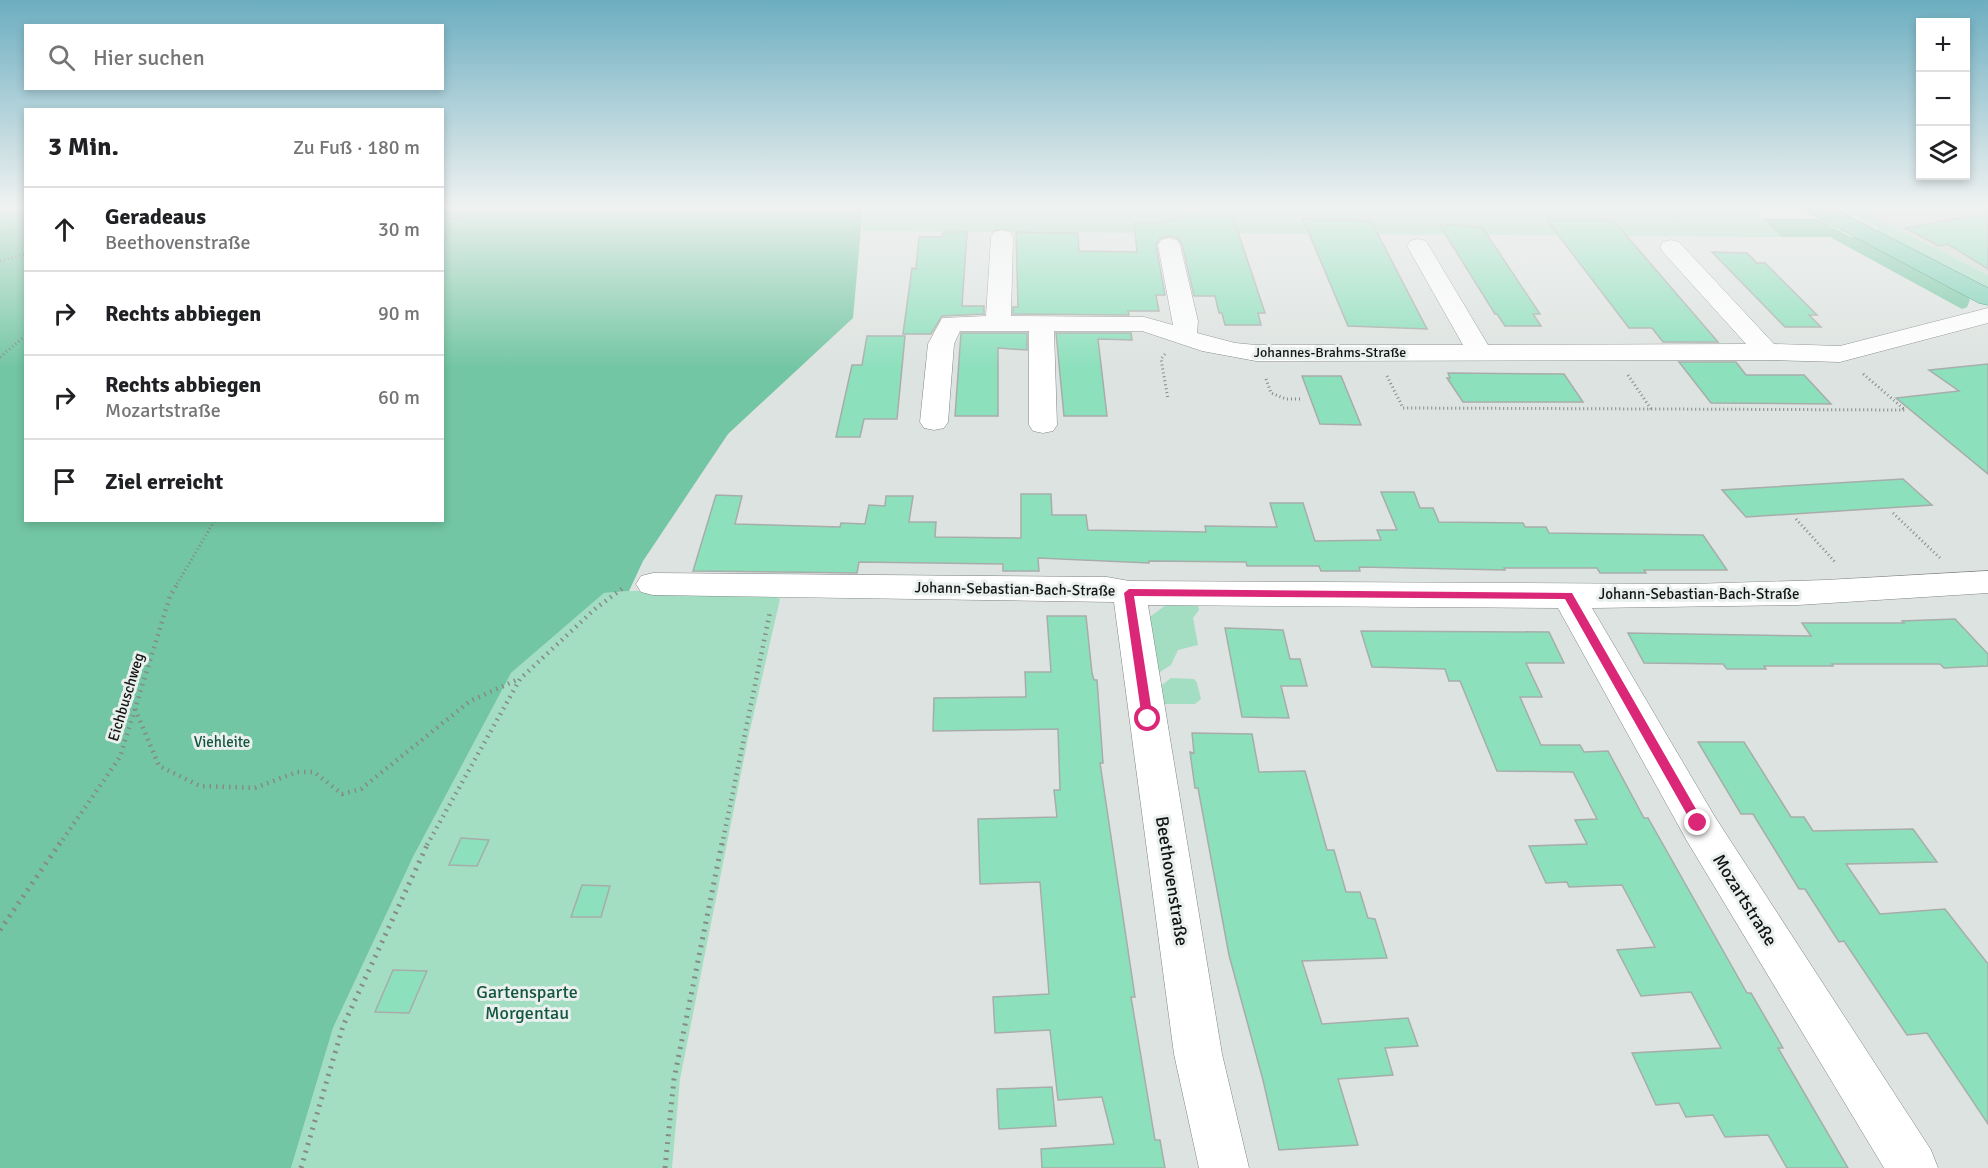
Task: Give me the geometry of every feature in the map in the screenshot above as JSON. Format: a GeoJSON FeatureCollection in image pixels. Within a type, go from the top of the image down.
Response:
{"type":"FeatureCollection","features":[{"type":"Feature","properties":{"kind":"main road"},"geometry":{"type":"LineString","coordinates":[[1917,261],[1988,298]]}},
{"type":"Feature","properties":{"kind":"street"},"geometry":{"type":"LineString","coordinates":[[998,323],[1001,261]]}},
{"type":"Feature","properties":{"kind":"street"},"geometry":{"type":"LineString","coordinates":[[1172,261],[1186,321],[1184,336]]}},
{"type":"Feature","properties":{"kind":"street"},"geometry":{"type":"LineString","coordinates":[[1426,261],[1479,351]]}},
{"type":"Feature","properties":{"kind":"street"},"geometry":{"type":"LineString","coordinates":[[1696,261],[1767,352]]}},
{"type":"Feature","properties":{"kind":"street","name":"Johannes-Brahms-Straße"},"geometry":{"type":"LineString","coordinates":[[934,422],[941,344],[951,323],[1144,324],[1234,351],[1840,354],[1860,351],[1988,315]]}},
{"type":"Feature","properties":{"kind":"street"},"geometry":{"type":"LineString","coordinates":[[1041,323],[1043,425]]}},
{"type":"Feature","properties":{"kind":"street","name":"Johann-Sebastian-Bach-Straße"},"geometry":{"type":"LineString","coordinates":[[653,584],[1107,589],[1129,593],[1568,595],[1863,592],[1980,585]]}},
{"type":"Feature","properties":{"kind":"street","name":"Beethovenstraße"},"geometry":{"type":"LineString","coordinates":[[1129,593],[1198,1054],[1224,1168]]}},
{"type":"Feature","properties":{"kind":"street","name":"Mozartstraße"},"geometry":{"type":"LineString","coordinates":[[1568,595],[1701,829],[1913,1168]]}},
{"type":"Feature","properties":{"kind":"path"},"geometry":{"type":"LineString","coordinates":[[1168,399],[1161,359],[1184,336]]}},
{"type":"Feature","properties":{"kind":"path"},"geometry":{"type":"LineString","coordinates":[[0,357],[24,337]]}},
{"type":"Feature","properties":{"kind":"path"},"geometry":{"type":"LineString","coordinates":[[1376,351],[1402,408],[1905,410],[1840,354]]}},
{"type":"Feature","properties":{"kind":"path"},"geometry":{"type":"LineString","coordinates":[[1611,352],[1651,409]]}},
{"type":"Feature","properties":{"kind":"path"},"geometry":{"type":"LineString","coordinates":[[1266,379],[1271,393],[1286,399],[1302,399]]}},
{"type":"Feature","properties":{"kind":"path"},"geometry":{"type":"LineString","coordinates":[[1893,513],[1980,585]]}},
{"type":"Feature","properties":{"kind":"path"},"geometry":{"type":"LineString","coordinates":[[1796,519],[1863,592]]}},
{"type":"Feature","properties":{"kind":"path","name":"Eichbuschweg"},"geometry":{"type":"LineString","coordinates":[[0,930],[120,757],[170,596],[214,522]]}},
{"type":"Feature","properties":{"kind":"path"},"geometry":{"type":"LineString","coordinates":[[135,709],[159,766],[200,786],[255,788],[297,772],[314,772],[342,794],[361,789],[470,701],[520,679],[622,588],[653,584]]}},
{"type":"Feature","properties":{"kind":"path"},"geometry":{"type":"LineString","coordinates":[[665,1168],[674,1079],[776,584]]}},
{"type":"Feature","properties":{"kind":"path"},"geometry":{"type":"LineString","coordinates":[[301,1168],[343,1026],[423,853],[520,679]]}},
{"type":"Feature","properties":{"kind":"shaded area"},"geometry":{"type":"Polygon","coordinates":[[[1959,261],[1988,261],[1988,275],[1959,261]]]}},
{"type":"Feature","properties":{"kind":"green space","name":"Viehleite"},"geometry":{"type":"Polygon","coordinates":[[[0,261],[24,261],[24,522],[444,522],[444,261],[858,261],[853,318],[728,434],[643,561],[629,591],[604,593],[511,673],[413,857],[333,1028],[291,1168],[0,1168],[0,261]]]}},
{"type":"Feature","properties":{"kind":"green space"},"geometry":{"type":"Polygon","coordinates":[[[1873,261],[1905,261],[1966,294],[1970,300],[1967,307],[1962,309],[1873,261]]]}},
{"type":"Feature","properties":{"kind":"green space"},"geometry":{"type":"Polygon","coordinates":[[[1933,261],[1959,261],[1988,275],[1988,290],[1933,261]]]}},
{"type":"Feature","properties":{"kind":"green space","name":"Gartensparte Morgentau"},"geometry":{"type":"Polygon","coordinates":[[[761,590],[780,599],[747,743],[680,1079],[672,1168],[291,1168],[333,1028],[413,857],[511,673],[604,593],[761,590]]]}},
{"type":"Feature","properties":{"kind":"green space"},"geometry":{"type":"Polygon","coordinates":[[[1166,605],[1198,606],[1199,610],[1193,618],[1198,645],[1178,650],[1171,665],[1152,677],[1147,619],[1166,605]]]}},
{"type":"Feature","properties":{"kind":"green space"},"geometry":{"type":"Polygon","coordinates":[[[1171,678],[1194,679],[1201,699],[1195,704],[1154,704],[1153,692],[1171,678]]]}},
{"type":"Feature","properties":{"kind":"building"},"geometry":{"type":"Polygon","coordinates":[[[917,261],[965,261],[962,306],[984,306],[984,314],[942,316],[931,334],[903,334],[912,268],[916,269],[917,261]]]}},
{"type":"Feature","properties":{"kind":"building"},"geometry":{"type":"Polygon","coordinates":[[[1017,261],[1159,261],[1165,295],[1156,295],[1159,311],[1128,311],[1129,315],[1013,314],[1013,307],[1018,307],[1017,261]]]}},
{"type":"Feature","properties":{"kind":"building"},"geometry":{"type":"Polygon","coordinates":[[[1186,261],[1248,261],[1265,313],[1258,313],[1261,325],[1225,325],[1215,296],[1194,296],[1186,261]]]}},
{"type":"Feature","properties":{"kind":"building"},"geometry":{"type":"Polygon","coordinates":[[[1320,261],[1391,261],[1427,329],[1348,326],[1320,261]]]}},
{"type":"Feature","properties":{"kind":"building"},"geometry":{"type":"Polygon","coordinates":[[[1462,261],[1504,261],[1540,314],[1533,314],[1541,326],[1505,326],[1462,261]]]}},
{"type":"Feature","properties":{"kind":"building"},"geometry":{"type":"Polygon","coordinates":[[[1578,261],[1648,261],[1718,342],[1663,342],[1652,328],[1629,328],[1578,261]]]}},
{"type":"Feature","properties":{"kind":"building"},"geometry":{"type":"Polygon","coordinates":[[[1720,261],[1755,261],[1757,263],[1765,263],[1817,315],[1809,315],[1821,327],[1785,327],[1720,261]]]}},
{"type":"Feature","properties":{"kind":"building"},"geometry":{"type":"Polygon","coordinates":[[[1974,261],[1988,261],[1988,269],[1974,261]]]}},
{"type":"Feature","properties":{"kind":"building"},"geometry":{"type":"Polygon","coordinates":[[[961,333],[1027,333],[1027,350],[998,348],[998,416],[955,416],[961,333]]]}},
{"type":"Feature","properties":{"kind":"building"},"geometry":{"type":"Polygon","coordinates":[[[1056,333],[1131,333],[1132,340],[1098,339],[1107,416],[1064,416],[1056,333]]]}},
{"type":"Feature","properties":{"kind":"building"},"geometry":{"type":"Polygon","coordinates":[[[867,336],[905,336],[897,419],[864,419],[860,437],[836,437],[852,365],[862,365],[867,336]]]}},
{"type":"Feature","properties":{"kind":"building"},"geometry":{"type":"Polygon","coordinates":[[[1679,362],[1736,362],[1746,375],[1804,375],[1831,404],[1711,403],[1679,362]]]}},
{"type":"Feature","properties":{"kind":"building"},"geometry":{"type":"Polygon","coordinates":[[[1988,364],[1988,474],[1896,398],[1959,391],[1929,370],[1988,364]]]}},
{"type":"Feature","properties":{"kind":"building"},"geometry":{"type":"Polygon","coordinates":[[[1448,373],[1564,374],[1583,402],[1463,402],[1447,378],[1450,378],[1448,373]]]}},
{"type":"Feature","properties":{"kind":"building"},"geometry":{"type":"Polygon","coordinates":[[[1302,376],[1341,376],[1361,425],[1320,424],[1302,376]]]}},
{"type":"Feature","properties":{"kind":"building"},"geometry":{"type":"Polygon","coordinates":[[[1903,479],[1932,505],[1746,517],[1722,490],[1903,479]]]}},
{"type":"Feature","properties":{"kind":"building"},"geometry":{"type":"Polygon","coordinates":[[[1381,492],[1414,492],[1420,508],[1433,508],[1439,522],[1523,523],[1525,527],[1546,527],[1549,533],[1703,535],[1727,570],[1644,570],[1646,573],[1600,573],[1597,568],[1504,568],[1505,570],[1359,567],[1360,571],[1321,571],[1319,566],[1247,566],[1246,562],[1149,561],[1149,563],[1038,558],[1039,571],[1003,571],[1003,564],[859,562],[857,573],[693,571],[716,495],[742,496],[735,524],[840,527],[841,523],[865,524],[869,505],[885,506],[886,496],[913,496],[909,522],[936,522],[935,537],[1021,538],[1021,494],[1051,494],[1052,515],[1086,515],[1088,530],[1206,532],[1205,526],[1277,527],[1270,503],[1303,503],[1315,541],[1381,540],[1377,530],[1397,530],[1381,492]]]}},
{"type":"Feature","properties":{"kind":"building"},"geometry":{"type":"Polygon","coordinates":[[[1047,616],[1086,616],[1092,673],[1094,680],[1097,680],[1103,763],[1100,763],[1135,997],[1131,997],[1155,1140],[1160,1140],[1165,1168],[1042,1168],[1041,1149],[1114,1144],[1102,1097],[1058,1100],[1050,1030],[995,1033],[993,997],[1049,994],[1040,882],[980,884],[978,819],[1057,817],[1054,790],[1060,790],[1058,729],[933,731],[934,698],[1026,697],[1025,672],[1051,672],[1047,616]]]}},
{"type":"Feature","properties":{"kind":"building"},"geometry":{"type":"Polygon","coordinates":[[[1955,619],[1988,654],[1988,666],[1944,668],[1940,664],[1832,664],[1833,666],[1764,666],[1766,669],[1727,669],[1723,664],[1644,663],[1628,633],[1811,636],[1802,623],[1904,623],[1902,621],[1955,619]]]}},
{"type":"Feature","properties":{"kind":"building"},"geometry":{"type":"Polygon","coordinates":[[[1225,628],[1283,630],[1290,659],[1300,659],[1307,686],[1281,686],[1289,718],[1242,717],[1225,628]]]}},
{"type":"Feature","properties":{"kind":"building"},"geometry":{"type":"Polygon","coordinates":[[[1361,631],[1549,632],[1564,663],[1526,663],[1542,697],[1520,697],[1541,745],[1580,745],[1584,752],[1608,751],[1644,818],[1648,818],[1747,993],[1751,993],[1783,1048],[1778,1048],[1848,1168],[1787,1168],[1768,1135],[1725,1137],[1713,1115],[1686,1117],[1679,1103],[1656,1105],[1632,1053],[1721,1048],[1691,992],[1641,996],[1617,950],[1655,947],[1622,885],[1569,887],[1567,882],[1546,883],[1529,846],[1587,844],[1575,820],[1597,819],[1573,772],[1497,771],[1460,681],[1449,681],[1445,669],[1372,667],[1361,631]]]}},
{"type":"Feature","properties":{"kind":"building"},"geometry":{"type":"Polygon","coordinates":[[[1192,733],[1252,734],[1259,772],[1305,771],[1327,850],[1334,850],[1346,892],[1360,892],[1368,918],[1375,919],[1387,958],[1302,961],[1322,1024],[1408,1018],[1418,1046],[1385,1048],[1393,1075],[1338,1079],[1358,1145],[1279,1150],[1263,1080],[1229,955],[1198,788],[1195,788],[1190,752],[1194,753],[1192,733]]]}},
{"type":"Feature","properties":{"kind":"building"},"geometry":{"type":"Polygon","coordinates":[[[1698,742],[1744,742],[1791,817],[1804,817],[1813,831],[1913,829],[1937,862],[1846,864],[1880,914],[1945,909],[1988,964],[1988,1124],[1927,1033],[1907,1035],[1844,941],[1839,942],[1805,889],[1799,889],[1753,814],[1741,814],[1698,742]]]}},
{"type":"Feature","properties":{"kind":"building"},"geometry":{"type":"Polygon","coordinates":[[[461,838],[489,840],[477,866],[449,865],[461,838]]]}},
{"type":"Feature","properties":{"kind":"building"},"geometry":{"type":"Polygon","coordinates":[[[582,885],[610,886],[601,917],[571,917],[582,885]]]}},
{"type":"Feature","properties":{"kind":"building"},"geometry":{"type":"Polygon","coordinates":[[[393,970],[427,971],[409,1013],[375,1012],[393,970]]]}},
{"type":"Feature","properties":{"kind":"building"},"geometry":{"type":"Polygon","coordinates":[[[1052,1087],[1056,1126],[999,1129],[997,1089],[1052,1087]]]}},
{"type":"Feature","properties":{"kind":"route"},"geometry":{"type":"LineString","coordinates":[[1148,719],[1129,593],[1568,595],[1698,823]]}}]}
